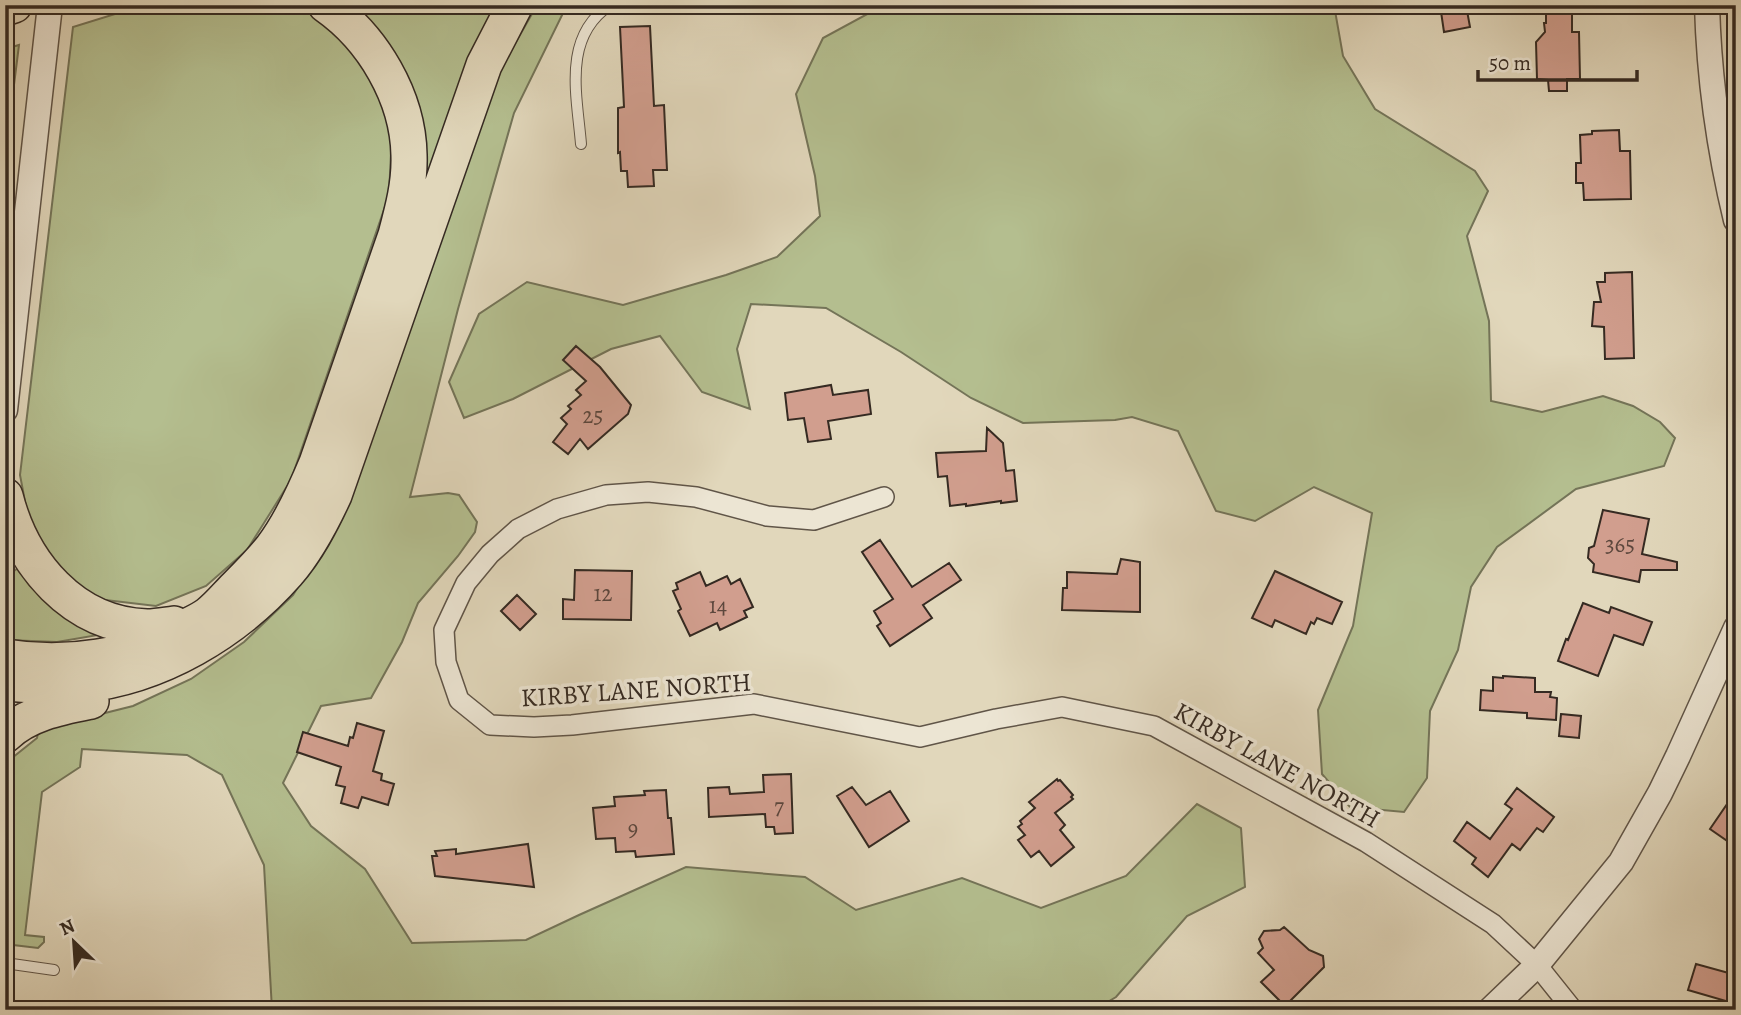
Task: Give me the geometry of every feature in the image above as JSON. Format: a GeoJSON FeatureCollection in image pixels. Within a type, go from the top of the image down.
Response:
{"type":"FeatureCollection","features":[{"type":"Feature","properties":{"kind":"highway"},"geometry":{"type":"LineString","coordinates":[[5,8],[14,5]]}},
{"type":"Feature","properties":{"kind":"highway"},"geometry":{"type":"LineString","coordinates":[[5,735],[46,711],[102,698],[162,676],[212,625],[273,547],[304,494],[317,463],[403,209],[408,183],[406,128],[389,80],[360,35],[343,17],[326,5]]}},
{"type":"Feature","properties":{"kind":"highway"},"geometry":{"type":"LineString","coordinates":[[5,657],[55,662],[108,656],[144,646],[175,633],[242,616],[288,572],[322,522],[334,495],[484,65],[515,5]]}},
{"type":"Feature","properties":{"kind":"highway"},"geometry":{"type":"LineString","coordinates":[[5,496],[22,543],[37,566],[55,588],[77,605],[101,617],[127,624],[148,627],[181,623],[212,625]]}},
{"type":"Feature","properties":{"kind":"highway"},"geometry":{"type":"LineString","coordinates":[[5,683],[46,687],[79,686],[127,677],[170,660],[212,625]]}},
{"type":"Feature","properties":{"kind":"street"},"geometry":{"type":"LineString","coordinates":[[5,410],[9,346],[50,5]]}},
{"type":"Feature","properties":{"kind":"street"},"geometry":{"type":"LineString","coordinates":[[1707,5],[1714,102],[1734,207]]}},
{"type":"Feature","properties":{"kind":"street","name":"KIRBY LANE NORTH"},"geometry":{"type":"LineString","coordinates":[[884,497],[814,520],[767,516],[696,497],[648,492],[606,495],[557,509],[518,529],[490,554],[466,583],[443,630],[446,662],[459,700],[490,725],[534,727],[754,704],[920,737],[1062,707],[1154,726],[1366,842],[1493,924],[1537,965],[1573,1010]]}},
{"type":"Feature","properties":{"kind":"street"},"geometry":{"type":"LineString","coordinates":[[1490,1010],[1537,965],[1621,862],[1678,756],[1736,628]]}},
{"type":"Feature","properties":{"kind":"lane"},"geometry":{"type":"LineString","coordinates":[[580,144],[576,83],[579,44],[594,19],[610,5]]}},
{"type":"Feature","properties":{"kind":"lane"},"geometry":{"type":"LineString","coordinates":[[5,963],[54,970]]}},
{"type":"Feature","properties":{"kind":"green space"},"geometry":{"type":"Polygon","coordinates":[[[144,5],[298,6],[338,33],[368,71],[392,131],[389,195],[291,480],[247,550],[206,586],[156,606],[97,599],[60,575],[30,528],[20,475],[73,27],[144,5]]]}},
{"type":"Feature","properties":{"kind":"green space"},"geometry":{"type":"Polygon","coordinates":[[[348,5],[502,5],[413,216],[421,156],[348,5]]]}},
{"type":"Feature","properties":{"kind":"green space"},"geometry":{"type":"Polygon","coordinates":[[[537,5],[567,5],[514,113],[458,309],[410,497],[448,493],[459,495],[477,522],[475,532],[418,603],[402,642],[371,698],[321,706],[283,783],[311,826],[365,869],[412,943],[526,940],[686,867],[805,877],[856,910],[962,878],[1041,908],[1126,876],[1197,804],[1241,828],[1245,887],[1187,916],[1116,997],[1094,1010],[272,1010],[264,865],[222,775],[187,755],[82,749],[80,767],[42,792],[25,935],[44,937],[44,942],[38,948],[5,944],[5,764],[37,738],[38,732],[133,706],[191,679],[244,642],[293,595],[337,524],[495,79],[537,5]]]}},
{"type":"Feature","properties":{"kind":"green space"},"geometry":{"type":"Polygon","coordinates":[[[1334,5],[1343,56],[1375,109],[1475,171],[1488,191],[1467,236],[1489,321],[1491,401],[1542,412],[1603,396],[1633,406],[1660,422],[1675,438],[1664,466],[1576,489],[1497,547],[1471,587],[1458,650],[1430,711],[1427,778],[1404,812],[1350,807],[1322,774],[1318,710],[1353,626],[1372,513],[1314,487],[1255,521],[1216,511],[1178,431],[1132,417],[1023,423],[971,398],[901,352],[826,308],[751,304],[737,349],[750,409],[702,392],[660,336],[611,349],[513,399],[464,418],[449,382],[479,314],[527,282],[623,305],[777,257],[820,216],[815,176],[796,94],[823,38],[882,6],[1334,5]]]}},
{"type":"Feature","properties":{"kind":"green space"},"geometry":{"type":"Polygon","coordinates":[[[19,45],[5,156],[5,49],[19,45]]]}},
{"type":"Feature","properties":{"kind":"green space"},"geometry":{"type":"Polygon","coordinates":[[[18,568],[104,634],[57,642],[6,640],[10,574],[18,568]]]}},
{"type":"Feature","properties":{"kind":"building"},"geometry":{"type":"Polygon","coordinates":[[[1440,5],[1466,5],[1470,27],[1444,32],[1440,5]]]}},
{"type":"Feature","properties":{"kind":"building"},"geometry":{"type":"Polygon","coordinates":[[[1546,5],[1572,5],[1572,32],[1579,32],[1580,79],[1567,79],[1567,91],[1549,91],[1548,80],[1537,79],[1536,42],[1545,32],[1546,5]]]}},
{"type":"Feature","properties":{"kind":"building"},"geometry":{"type":"Polygon","coordinates":[[[650,26],[654,106],[664,105],[667,170],[653,170],[654,186],[628,187],[627,171],[621,171],[620,152],[618,153],[618,108],[624,107],[620,27],[650,26]]]}},
{"type":"Feature","properties":{"kind":"building"},"geometry":{"type":"Polygon","coordinates":[[[1619,130],[1620,151],[1630,151],[1631,199],[1584,200],[1583,183],[1576,183],[1576,163],[1581,163],[1580,135],[1592,134],[1592,131],[1619,130]]]}},
{"type":"Feature","properties":{"kind":"building"},"geometry":{"type":"Polygon","coordinates":[[[1632,272],[1634,358],[1605,359],[1604,327],[1592,326],[1594,302],[1601,302],[1597,282],[1605,282],[1605,273],[1632,272]]]}},
{"type":"Feature","properties":{"kind":"building"},"geometry":{"type":"Polygon","coordinates":[[[576,346],[600,367],[631,405],[628,414],[588,449],[580,439],[568,454],[553,442],[567,424],[561,418],[571,409],[568,406],[581,395],[576,390],[586,381],[563,360],[576,346]]]}},
{"type":"Feature","properties":{"kind":"building"},"geometry":{"type":"Polygon","coordinates":[[[831,385],[833,395],[868,390],[871,414],[828,421],[831,439],[808,442],[804,418],[788,420],[785,393],[831,385]]]}},
{"type":"Feature","properties":{"kind":"building"},"geometry":{"type":"Polygon","coordinates":[[[987,428],[1003,443],[1006,471],[1014,470],[1017,501],[950,506],[947,476],[938,477],[936,453],[986,451],[987,428]]]}},
{"type":"Feature","properties":{"kind":"building"},"geometry":{"type":"Polygon","coordinates":[[[1603,510],[1649,519],[1642,554],[1677,562],[1677,570],[1641,570],[1639,582],[1593,572],[1594,564],[1588,558],[1589,548],[1594,546],[1603,510]]]}},
{"type":"Feature","properties":{"kind":"building"},"geometry":{"type":"Polygon","coordinates":[[[880,540],[912,587],[949,563],[961,580],[923,605],[932,618],[890,646],[877,626],[881,623],[874,611],[893,599],[862,552],[880,540]]]}},
{"type":"Feature","properties":{"kind":"building"},"geometry":{"type":"Polygon","coordinates":[[[1121,559],[1140,562],[1140,612],[1062,610],[1067,572],[1117,574],[1121,559]]]}},
{"type":"Feature","properties":{"kind":"building"},"geometry":{"type":"Polygon","coordinates":[[[575,570],[632,571],[631,620],[563,619],[563,599],[574,600],[575,570]]]}},
{"type":"Feature","properties":{"kind":"building"},"geometry":{"type":"Polygon","coordinates":[[[1275,571],[1342,602],[1332,624],[1317,618],[1314,624],[1311,622],[1306,634],[1275,620],[1272,627],[1252,618],[1275,571]]]}},
{"type":"Feature","properties":{"kind":"building"},"geometry":{"type":"Polygon","coordinates":[[[700,572],[706,586],[727,576],[731,584],[740,579],[753,607],[744,611],[747,617],[720,630],[717,623],[690,636],[678,611],[681,609],[673,591],[678,589],[676,583],[700,572]]]}},
{"type":"Feature","properties":{"kind":"building"},"geometry":{"type":"Polygon","coordinates":[[[517,595],[536,614],[520,630],[501,611],[517,595]]]}},
{"type":"Feature","properties":{"kind":"building"},"geometry":{"type":"Polygon","coordinates":[[[1583,603],[1609,613],[1611,607],[1652,622],[1643,645],[1614,635],[1598,676],[1558,661],[1583,603]]]}},
{"type":"Feature","properties":{"kind":"building"},"geometry":{"type":"Polygon","coordinates":[[[1493,677],[1535,678],[1535,692],[1551,692],[1550,697],[1557,698],[1556,720],[1527,718],[1527,713],[1480,710],[1481,690],[1493,691],[1493,677]]]}},
{"type":"Feature","properties":{"kind":"building"},"geometry":{"type":"Polygon","coordinates":[[[1561,714],[1581,716],[1579,738],[1559,736],[1561,714]]]}},
{"type":"Feature","properties":{"kind":"building"},"geometry":{"type":"Polygon","coordinates":[[[357,723],[384,731],[373,771],[382,774],[381,780],[394,784],[388,805],[362,797],[358,808],[341,803],[345,787],[336,785],[341,767],[297,752],[303,732],[348,746],[357,723]]]}},
{"type":"Feature","properties":{"kind":"building"},"geometry":{"type":"Polygon","coordinates":[[[791,774],[793,833],[775,834],[774,827],[766,827],[765,814],[709,817],[708,788],[729,787],[730,794],[764,792],[763,775],[791,774]]]}},
{"type":"Feature","properties":{"kind":"building"},"geometry":{"type":"Polygon","coordinates":[[[1057,779],[1073,795],[1073,799],[1055,813],[1065,825],[1060,830],[1074,847],[1051,866],[1039,851],[1031,857],[1018,840],[1025,835],[1018,827],[1022,824],[1020,821],[1035,808],[1029,802],[1057,779]]]}},
{"type":"Feature","properties":{"kind":"building"},"geometry":{"type":"Polygon","coordinates":[[[852,787],[866,805],[890,791],[909,821],[869,847],[837,796],[852,787]]]}},
{"type":"Feature","properties":{"kind":"building"},"geometry":{"type":"Polygon","coordinates":[[[1517,788],[1554,817],[1543,832],[1537,828],[1520,850],[1512,844],[1488,877],[1472,864],[1476,858],[1454,841],[1467,822],[1490,839],[1512,809],[1505,804],[1517,788]]]}},
{"type":"Feature","properties":{"kind":"building"},"geometry":{"type":"Polygon","coordinates":[[[666,790],[674,854],[636,857],[635,851],[616,852],[615,838],[596,839],[593,808],[615,806],[614,797],[645,795],[644,791],[666,790]]]}},
{"type":"Feature","properties":{"kind":"building"},"geometry":{"type":"Polygon","coordinates":[[[1736,791],[1736,847],[1710,829],[1736,791]]]}},
{"type":"Feature","properties":{"kind":"building"},"geometry":{"type":"Polygon","coordinates":[[[528,844],[534,887],[435,876],[432,856],[437,856],[435,851],[456,849],[456,854],[528,844]]]}},
{"type":"Feature","properties":{"kind":"building"},"geometry":{"type":"Polygon","coordinates":[[[1284,927],[1309,950],[1323,956],[1324,967],[1285,1006],[1261,982],[1274,970],[1258,953],[1263,948],[1259,939],[1264,931],[1280,930],[1284,927]]]}},
{"type":"Feature","properties":{"kind":"building"},"geometry":{"type":"Polygon","coordinates":[[[1696,964],[1736,975],[1736,1004],[1688,990],[1696,964]]]}}]}
